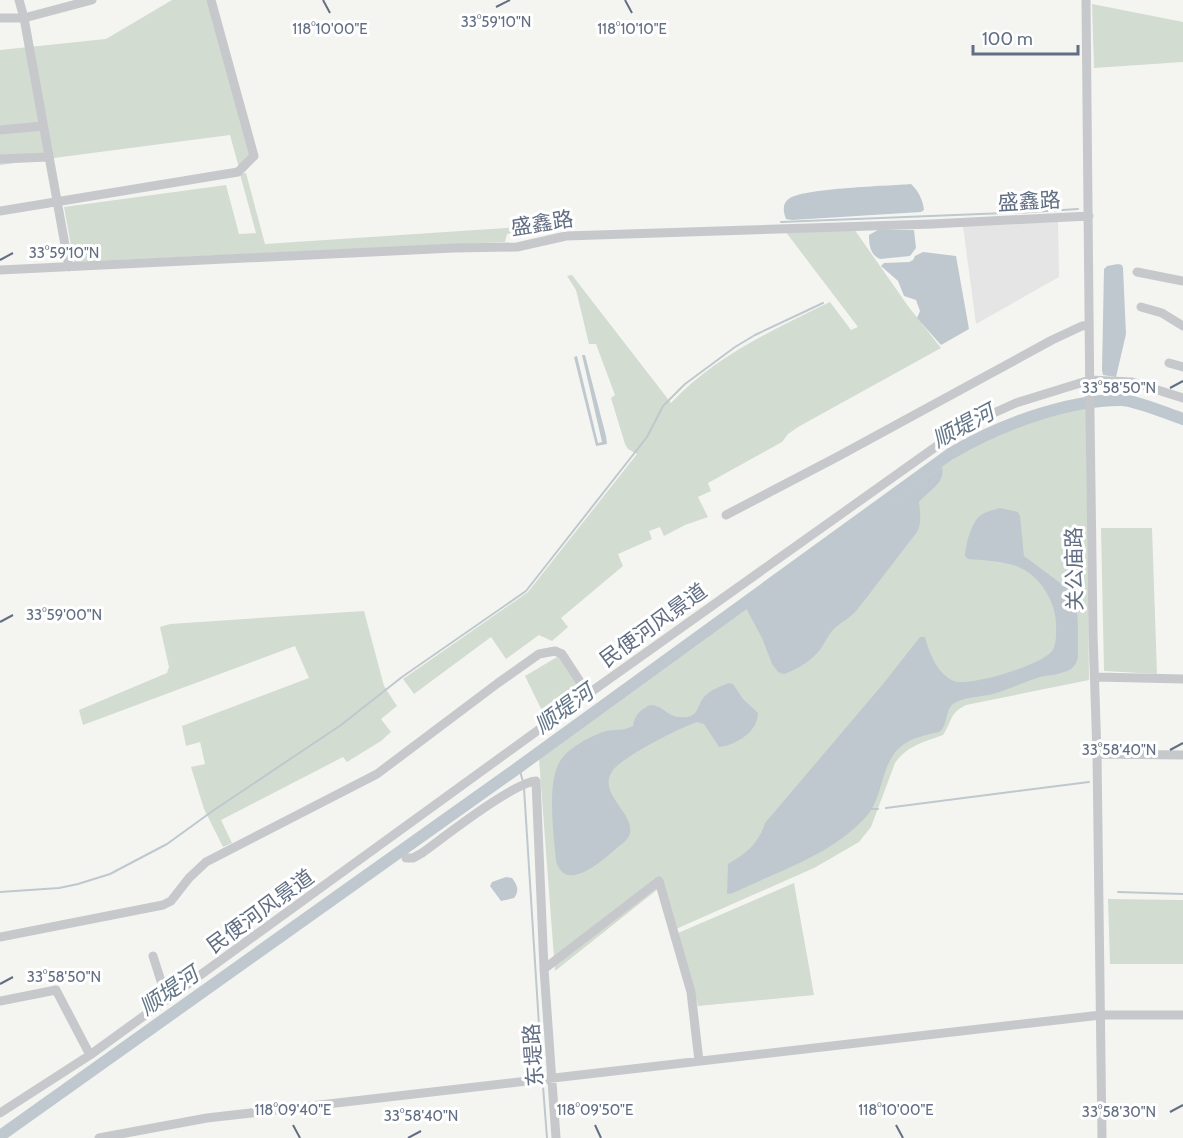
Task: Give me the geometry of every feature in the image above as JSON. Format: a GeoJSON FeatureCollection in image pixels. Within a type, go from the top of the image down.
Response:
{"type":"FeatureCollection","features":[{"type":"Feature","properties":{"kind":"street"},"geometry":{"type":"LineString","coordinates":[[19,0],[69,267]]}},
{"type":"Feature","properties":{"kind":"street"},"geometry":{"type":"LineString","coordinates":[[0,18],[24,18],[92,0]]}},
{"type":"Feature","properties":{"kind":"street"},"geometry":{"type":"LineString","coordinates":[[0,211],[238,172],[254,156],[211,0]]}},
{"type":"Feature","properties":{"kind":"street","name":"关公庙路"},"geometry":{"type":"LineString","coordinates":[[1086,0],[1093,634],[1098,754],[1102,1138]]}},
{"type":"Feature","properties":{"kind":"street"},"geometry":{"type":"LineString","coordinates":[[0,130],[43,126]]}},
{"type":"Feature","properties":{"kind":"street"},"geometry":{"type":"LineString","coordinates":[[0,159],[49,157]]}},
{"type":"Feature","properties":{"kind":"street","name":"盛鑫路"},"geometry":{"type":"LineString","coordinates":[[0,270],[517,247],[566,236],[920,225],[1089,216]]}},
{"type":"Feature","properties":{"kind":"street"},"geometry":{"type":"LineString","coordinates":[[1137,272],[1183,281]]}},
{"type":"Feature","properties":{"kind":"street"},"geometry":{"type":"LineString","coordinates":[[1141,308],[1162,313],[1183,326]]}},
{"type":"Feature","properties":{"kind":"street"},"geometry":{"type":"LineString","coordinates":[[726,515],[1052,340],[1089,325]]}},
{"type":"Feature","properties":{"kind":"street"},"geometry":{"type":"LineString","coordinates":[[1169,363],[1183,367]]}},
{"type":"Feature","properties":{"kind":"street","name":"民便河风景道"},"geometry":{"type":"LineString","coordinates":[[0,1113],[90,1055],[588,694],[965,426],[1016,403],[1090,383],[1132,381],[1183,398]]}},
{"type":"Feature","properties":{"kind":"street"},"geometry":{"type":"LineString","coordinates":[[0,937],[162,905],[171,901],[189,878],[207,861],[377,774],[539,654],[555,651],[562,654],[588,694]]}},
{"type":"Feature","properties":{"kind":"street"},"geometry":{"type":"LineString","coordinates":[[1096,677],[1183,679]]}},
{"type":"Feature","properties":{"kind":"street"},"geometry":{"type":"LineString","coordinates":[[1098,754],[1183,755]]}},
{"type":"Feature","properties":{"kind":"street","name":"东堤路"},"geometry":{"type":"LineString","coordinates":[[406,858],[413,858],[422,853],[513,789],[536,781],[544,969],[556,1138]]}},
{"type":"Feature","properties":{"kind":"street"},"geometry":{"type":"LineString","coordinates":[[544,969],[659,881],[691,992],[699,1062]]}},
{"type":"Feature","properties":{"kind":"street"},"geometry":{"type":"LineString","coordinates":[[153,956],[167,1000]]}},
{"type":"Feature","properties":{"kind":"street"},"geometry":{"type":"LineString","coordinates":[[0,1001],[56,990],[90,1055]]}},
{"type":"Feature","properties":{"kind":"street"},"geometry":{"type":"LineString","coordinates":[[99,1138],[207,1118],[1101,1015],[1183,1015]]}},
{"type":"Feature","properties":{"kind":"shaded area"},"geometry":{"type":"Polygon","coordinates":[[[172,0],[207,0],[250,154],[239,168],[230,135],[0,165],[0,50],[106,39],[172,0]]]}},
{"type":"Feature","properties":{"kind":"shaded area"},"geometry":{"type":"Polygon","coordinates":[[[1092,4],[1183,22],[1183,62],[1094,68],[1092,4]]]}},
{"type":"Feature","properties":{"kind":"shaded area"},"geometry":{"type":"Polygon","coordinates":[[[246,173],[265,244],[537,226],[534,230],[507,234],[505,242],[74,262],[64,207],[226,185],[239,234],[256,233],[240,174],[246,173]]]}},
{"type":"Feature","properties":{"kind":"shaded area"},"geometry":{"type":"Polygon","coordinates":[[[911,184],[921,199],[924,210],[921,212],[792,220],[786,219],[784,213],[786,202],[799,195],[829,190],[911,184]]]}},
{"type":"Feature","properties":{"kind":"shaded area"},"geometry":{"type":"Polygon","coordinates":[[[1058,222],[1059,277],[976,324],[963,226],[1058,222]]]}},
{"type":"Feature","properties":{"kind":"shaded area"},"geometry":{"type":"Polygon","coordinates":[[[854,229],[908,306],[941,348],[798,427],[782,442],[708,483],[711,491],[698,497],[708,517],[664,536],[660,527],[649,531],[652,539],[618,554],[623,566],[561,618],[568,627],[552,641],[539,635],[506,659],[491,637],[414,694],[403,679],[528,592],[637,454],[628,449],[625,444],[611,398],[615,395],[596,344],[589,344],[576,290],[567,276],[572,275],[671,403],[706,371],[746,345],[830,302],[851,330],[858,327],[785,231],[854,229]]]}},
{"type":"Feature","properties":{"kind":"shaded area"},"geometry":{"type":"Polygon","coordinates":[[[878,230],[914,230],[916,248],[910,256],[880,259],[872,252],[869,238],[869,235],[878,230]]]}},
{"type":"Feature","properties":{"kind":"shaded area"},"geometry":{"type":"Polygon","coordinates":[[[923,252],[956,256],[969,329],[941,345],[917,318],[920,311],[916,300],[904,296],[898,281],[881,266],[884,263],[909,262],[923,252]]]}},
{"type":"Feature","properties":{"kind":"shaded area"},"geometry":{"type":"Polygon","coordinates":[[[1118,264],[1123,268],[1126,334],[1116,377],[1103,375],[1102,370],[1104,269],[1107,266],[1118,264]]]}},
{"type":"Feature","properties":{"kind":"shaded area"},"geometry":{"type":"Polygon","coordinates":[[[582,355],[585,355],[607,444],[596,446],[574,357],[577,356],[598,443],[602,442],[582,355]]]}},
{"type":"Feature","properties":{"kind":"shaded area"},"geometry":{"type":"Polygon","coordinates":[[[1086,409],[1089,680],[960,708],[953,715],[943,735],[911,748],[895,763],[871,827],[859,842],[814,868],[676,929],[663,885],[555,971],[539,759],[967,449],[1040,418],[1086,409]]]}},
{"type":"Feature","properties":{"kind":"shaded area"},"geometry":{"type":"Polygon","coordinates":[[[942,467],[943,473],[939,482],[919,502],[920,521],[917,532],[857,610],[832,631],[810,660],[784,674],[778,672],[746,608],[942,467]]]}},
{"type":"Feature","properties":{"kind":"shaded area"},"geometry":{"type":"Polygon","coordinates":[[[1000,508],[1018,512],[1020,516],[1024,556],[1071,591],[1078,623],[1078,657],[1075,665],[1064,672],[1040,677],[993,694],[953,704],[939,732],[913,739],[896,752],[888,765],[870,812],[850,832],[802,862],[727,894],[728,864],[746,852],[755,842],[765,823],[920,637],[925,637],[932,656],[943,674],[954,681],[962,682],[1005,674],[1046,657],[1052,651],[1056,638],[1055,615],[1049,596],[1037,580],[1022,568],[1013,565],[968,559],[965,556],[970,534],[977,518],[986,512],[1000,508]]]}},
{"type":"Feature","properties":{"kind":"shaded area"},"geometry":{"type":"Polygon","coordinates":[[[1101,528],[1152,528],[1157,674],[1104,671],[1101,528]]]}},
{"type":"Feature","properties":{"kind":"shaded area"},"geometry":{"type":"Polygon","coordinates":[[[364,611],[384,686],[397,706],[381,719],[391,732],[381,741],[347,762],[343,757],[221,820],[232,843],[223,847],[204,809],[191,767],[205,764],[200,742],[186,746],[182,726],[309,678],[295,646],[83,725],[79,710],[167,673],[169,667],[160,627],[170,624],[364,611]]]}},
{"type":"Feature","properties":{"kind":"shaded area"},"geometry":{"type":"Polygon","coordinates":[[[557,657],[561,657],[585,694],[547,721],[525,676],[557,657]]]}},
{"type":"Feature","properties":{"kind":"shaded area"},"geometry":{"type":"Polygon","coordinates":[[[729,683],[733,684],[743,699],[758,713],[757,720],[750,731],[739,740],[719,747],[704,724],[697,722],[628,757],[613,770],[609,778],[609,787],[630,825],[628,837],[604,859],[586,871],[568,875],[561,871],[556,861],[552,792],[557,766],[566,753],[593,736],[633,726],[638,713],[650,705],[659,707],[674,716],[693,715],[706,695],[729,683]]]}},
{"type":"Feature","properties":{"kind":"shaded area"},"geometry":{"type":"Polygon","coordinates":[[[506,877],[512,878],[517,892],[514,898],[501,901],[490,886],[492,882],[506,877]]]}},
{"type":"Feature","properties":{"kind":"shaded area"},"geometry":{"type":"Polygon","coordinates":[[[794,883],[814,995],[698,1006],[678,933],[794,883]]]}},
{"type":"Feature","properties":{"kind":"shaded area"},"geometry":{"type":"Polygon","coordinates":[[[1108,899],[1183,900],[1183,964],[1110,964],[1108,899]]]}},
{"type":"Feature","properties":{"kind":"waterway"},"geometry":{"type":"LineString","coordinates":[[1015,213],[1078,209]]}},
{"type":"Feature","properties":{"kind":"waterway"},"geometry":{"type":"LineString","coordinates":[[781,222],[1005,213]]}},
{"type":"Feature","properties":{"kind":"waterway"},"geometry":{"type":"LineString","coordinates":[[0,892],[59,888],[110,874],[167,844],[341,725],[402,677],[526,591],[647,437],[663,406],[685,384],[755,335],[823,303]]}},
{"type":"Feature","properties":{"kind":"waterway","name":"顺堤河"},"geometry":{"type":"LineString","coordinates":[[0,1136],[519,767],[950,454],[1032,416],[1077,404],[1121,400],[1183,419]]}},
{"type":"Feature","properties":{"kind":"waterway"},"geometry":{"type":"LineString","coordinates":[[519,767],[523,782]]}},
{"type":"Feature","properties":{"kind":"waterway"},"geometry":{"type":"LineString","coordinates":[[886,808],[1089,782]]}},
{"type":"Feature","properties":{"kind":"waterway"},"geometry":{"type":"LineString","coordinates":[[524,788],[542,1073]]}},
{"type":"Feature","properties":{"kind":"waterway"},"geometry":{"type":"LineString","coordinates":[[872,809],[878,809]]}},
{"type":"Feature","properties":{"kind":"waterway"},"geometry":{"type":"LineString","coordinates":[[1118,892],[1183,894]]}},
{"type":"Feature","properties":{"kind":"waterway"},"geometry":{"type":"LineString","coordinates":[[543,1086],[547,1138]]}}]}
